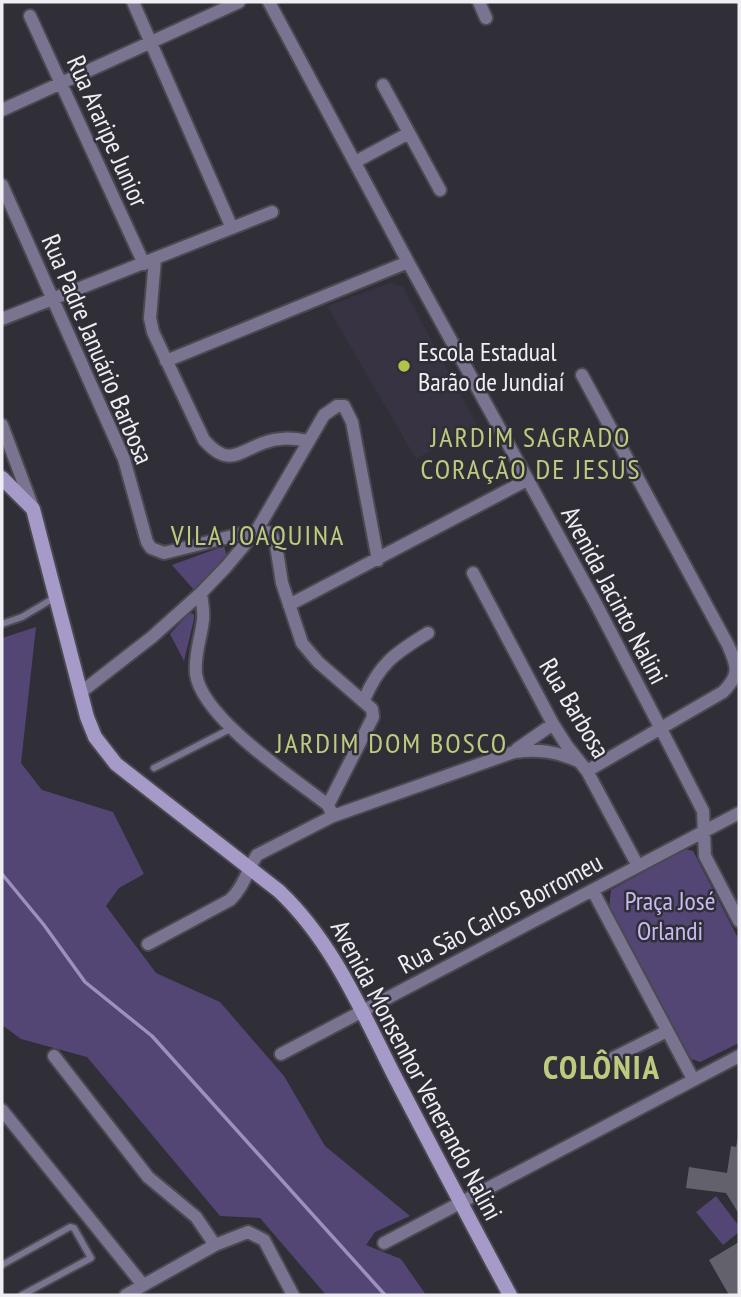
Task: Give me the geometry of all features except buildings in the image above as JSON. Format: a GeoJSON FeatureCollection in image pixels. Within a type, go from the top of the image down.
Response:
{"type":"FeatureCollection","features":[{"type":"Feature","properties":{"kind":"street"},"geometry":{"type":"LineString","coordinates":[[133,2],[232,228]]}},
{"type":"Feature","properties":{"kind":"street"},"geometry":{"type":"LineString","coordinates":[[2,110],[239,2]]}},
{"type":"Feature","properties":{"kind":"street","name":"Avenida Jacinto Nalini"},"geometry":{"type":"LineString","coordinates":[[269,2],[660,726],[702,811],[705,856],[739,921]]}},
{"type":"Feature","properties":{"kind":"street"},"geometry":{"type":"LineString","coordinates":[[479,2],[486,18]]}},
{"type":"Feature","properties":{"kind":"street","name":"Rua Araripe Junior"},"geometry":{"type":"LineString","coordinates":[[30,16],[150,262]]}},
{"type":"Feature","properties":{"kind":"street"},"geometry":{"type":"LineString","coordinates":[[383,85],[440,190]]}},
{"type":"Feature","properties":{"kind":"street"},"geometry":{"type":"LineString","coordinates":[[355,162],[409,133]]}},
{"type":"Feature","properties":{"kind":"street","name":"Rua Padre Januário Barbosa"},"geometry":{"type":"LineString","coordinates":[[2,185],[104,409],[124,459],[151,548],[164,553],[257,530]]}},
{"type":"Feature","properties":{"kind":"street"},"geometry":{"type":"LineString","coordinates":[[2,319],[272,212]]}},
{"type":"Feature","properties":{"kind":"street"},"geometry":{"type":"LineString","coordinates":[[150,262],[150,318],[153,332],[204,440],[212,449],[222,454],[241,454],[263,443],[288,437],[308,441]]}},
{"type":"Feature","properties":{"kind":"street"},"geometry":{"type":"LineString","coordinates":[[166,361],[408,262]]}},
{"type":"Feature","properties":{"kind":"street"},"geometry":{"type":"LineString","coordinates":[[582,374],[728,645],[736,670],[732,683],[712,699],[660,726],[587,771]]}},
{"type":"Feature","properties":{"kind":"street"},"geometry":{"type":"LineString","coordinates":[[80,694],[201,593],[257,530],[308,441],[330,409],[342,405],[347,409],[352,422],[378,560]]}},
{"type":"Feature","properties":{"kind":"street"},"geometry":{"type":"LineString","coordinates":[[2,425],[33,509]]}},
{"type":"Feature","properties":{"kind":"street"},"geometry":{"type":"LineString","coordinates":[[2,478],[33,509]]}},
{"type":"Feature","properties":{"kind":"street"},"geometry":{"type":"LineString","coordinates":[[289,605],[527,480]]}},
{"type":"Feature","properties":{"kind":"street","name":"Avenida Monsenhor Venerando Nalini"},"geometry":{"type":"LineString","coordinates":[[33,509],[80,694],[95,737],[116,764],[249,867],[302,913],[316,931],[510,1295]]}},
{"type":"Feature","properties":{"kind":"street"},"geometry":{"type":"LineString","coordinates":[[257,530],[271,533],[274,538],[282,583],[299,636],[306,648],[318,662],[364,700],[374,713],[330,811]]}},
{"type":"Feature","properties":{"kind":"street","name":"Rua Barbosa"},"geometry":{"type":"LineString","coordinates":[[473,573],[553,724],[587,771],[638,866]]}},
{"type":"Feature","properties":{"kind":"street"},"geometry":{"type":"LineString","coordinates":[[201,593],[203,619],[196,658],[198,686],[232,728],[330,811]]}},
{"type":"Feature","properties":{"kind":"street"},"geometry":{"type":"LineString","coordinates":[[364,700],[373,678],[392,656],[428,633]]}},
{"type":"Feature","properties":{"kind":"street"},"geometry":{"type":"LineString","coordinates":[[514,752],[553,724]]}},
{"type":"Feature","properties":{"kind":"street"},"geometry":{"type":"LineString","coordinates":[[148,944],[230,900],[241,889],[249,867],[257,855],[330,811],[514,752],[545,750],[558,752],[578,761]]}},
{"type":"Feature","properties":{"kind":"street","name":"Rua São Carlos Borromeu"},"geometry":{"type":"LineString","coordinates":[[281,1054],[739,813]]}},
{"type":"Feature","properties":{"kind":"street"},"geometry":{"type":"LineString","coordinates":[[593,891],[693,1079]]}},
{"type":"Feature","properties":{"kind":"street"},"geometry":{"type":"LineString","coordinates":[[613,1058],[667,1031]]}},
{"type":"Feature","properties":{"kind":"street"},"geometry":{"type":"LineString","coordinates":[[54,1056],[148,1177],[196,1217],[215,1245]]}},
{"type":"Feature","properties":{"kind":"street"},"geometry":{"type":"LineString","coordinates":[[384,1243],[739,1056]]}},
{"type":"Feature","properties":{"kind":"street"},"geometry":{"type":"LineString","coordinates":[[2,1111],[143,1285]]}},
{"type":"Feature","properties":{"kind":"street"},"geometry":{"type":"LineString","coordinates":[[126,1295],[215,1245],[248,1232],[259,1237],[272,1252],[293,1295]]}},
{"type":"Feature","properties":{"kind":"lane"},"geometry":{"type":"LineString","coordinates":[[2,624],[22,617],[56,597]]}},
{"type":"Feature","properties":{"kind":"lane"},"geometry":{"type":"LineString","coordinates":[[154,768],[232,728]]}},
{"type":"Feature","properties":{"kind":"lane"},"geometry":{"type":"LineString","coordinates":[[2,1265],[74,1227],[91,1258],[22,1295]]}},
{"type":"Feature","properties":{"kind":"shaded area","name":"Escola Estadual Barão de Jundiaí"},"geometry":{"type":"Polygon","coordinates":[[[391,283],[403,287],[477,425],[416,459],[327,306],[391,283]]]}},
{"type":"Feature","properties":{"kind":"green space"},"geometry":{"type":"Polygon","coordinates":[[[224,546],[227,556],[194,590],[172,565],[224,546]]]}},
{"type":"Feature","properties":{"kind":"green space"},"geometry":{"type":"Polygon","coordinates":[[[189,613],[194,614],[194,619],[184,661],[170,634],[189,613]]]}},
{"type":"Feature","properties":{"kind":"green space"},"geometry":{"type":"Polygon","coordinates":[[[36,627],[21,763],[42,790],[113,812],[144,874],[119,888],[106,906],[156,973],[220,1002],[284,1076],[325,1146],[410,1216],[375,1232],[366,1245],[401,1259],[426,1295],[326,1295],[260,1218],[220,1216],[87,1057],[21,1039],[2,1025],[2,638],[36,627]]]}},
{"type":"Feature","properties":{"kind":"green space","name":"Praça José Orlandi"},"geometry":{"type":"Polygon","coordinates":[[[685,849],[693,851],[739,940],[739,1043],[700,1062],[689,1058],[609,908],[611,890],[685,849]]]}},
{"type":"Feature","properties":{"kind":"green space"},"geometry":{"type":"Polygon","coordinates":[[[716,1196],[739,1226],[739,1232],[723,1245],[696,1212],[716,1196]]]}},
{"type":"Feature","properties":{"kind":"waterway"},"geometry":{"type":"LineString","coordinates":[[2,874],[44,925],[85,982],[152,1036],[385,1295]]}},
{"type":"Feature","properties":{"kind":"place","name":"Escola Estadual Barão de Jundiaí"},"geometry":{"type":"Point","coordinates":[404,366]}},
{"type":"Feature","properties":{"kind":"district","name":"JARDIM SAGRADO CORAÇÃO DE JESUS"},"geometry":{"type":"Point","coordinates":[531,452]}},
{"type":"Feature","properties":{"kind":"district","name":"VILA JOAQUINA"},"geometry":{"type":"Point","coordinates":[258,534]}},
{"type":"Feature","properties":{"kind":"district","name":"JARDIM DOM BOSCO"},"geometry":{"type":"Point","coordinates":[392,742]}},
{"type":"Feature","properties":{"kind":"district","name":"COLÔNIA"},"geometry":{"type":"Point","coordinates":[602,1066]}}]}
